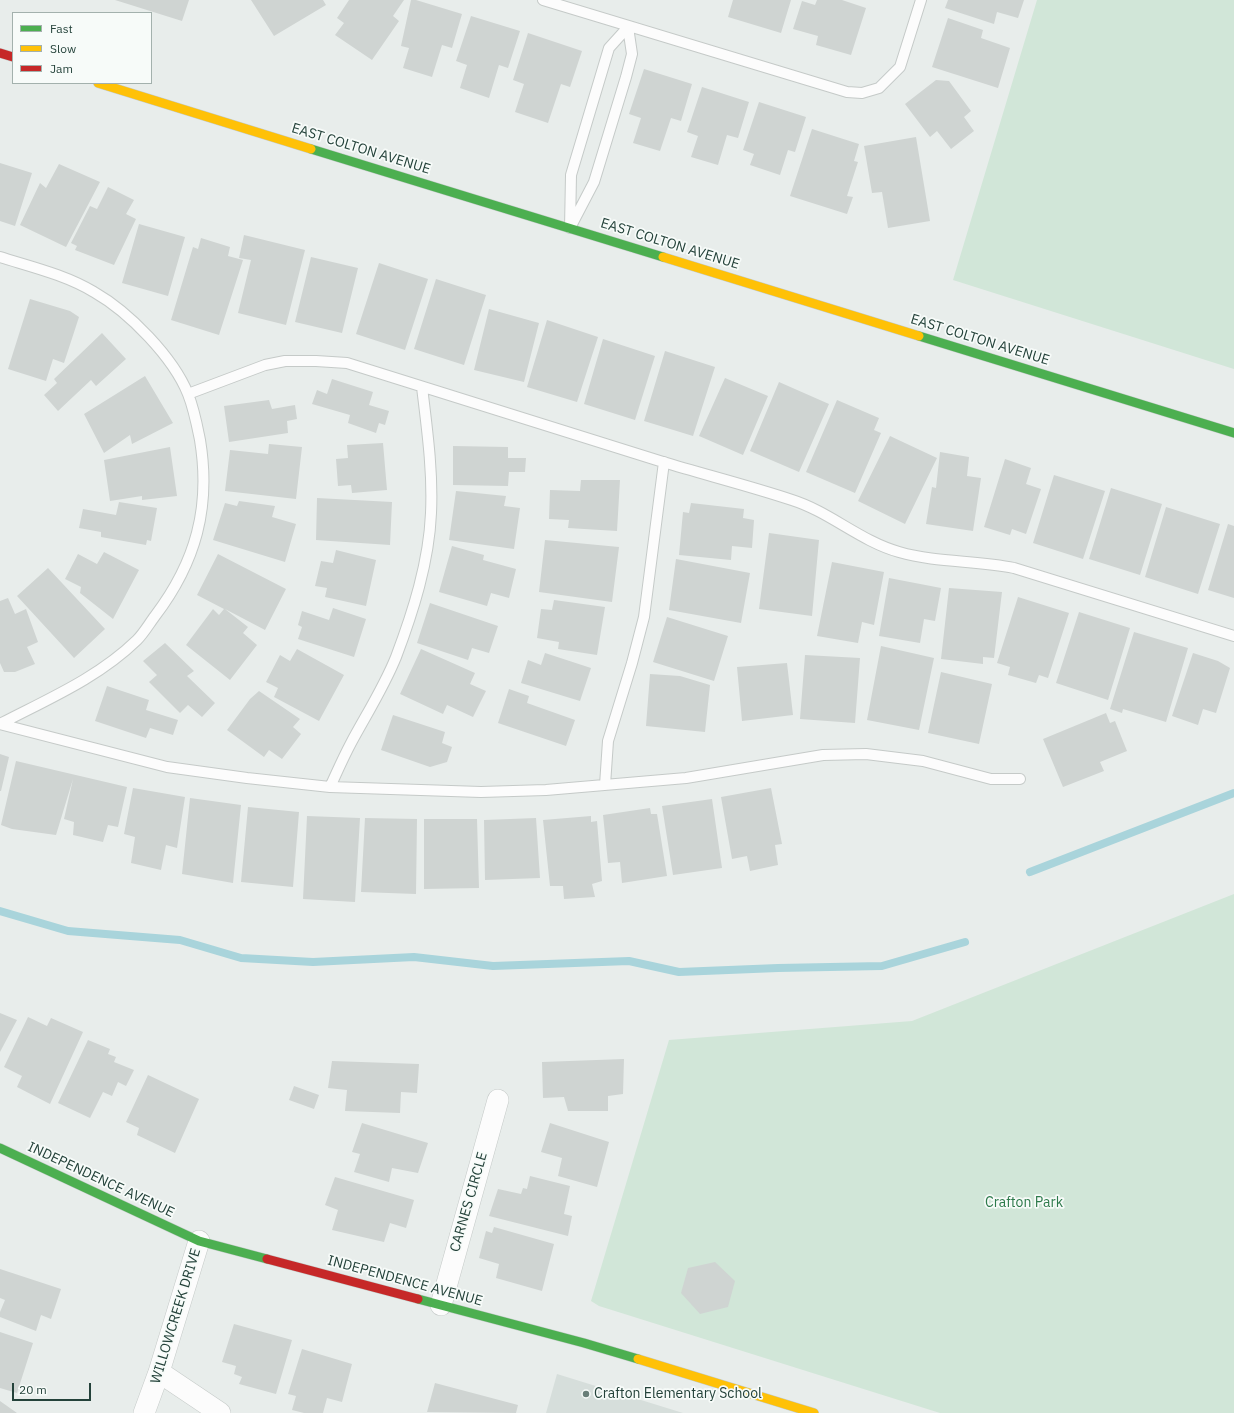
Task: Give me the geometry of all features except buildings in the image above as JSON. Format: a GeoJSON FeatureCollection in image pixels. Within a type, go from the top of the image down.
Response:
{"type":"FeatureCollection","features":[{"type":"Feature","properties":{"kind":"street"},"geometry":{"type":"LineString","coordinates":[[0,53],[12,57]]}},
{"type":"Feature","properties":{"kind":"street","name":"EAST COLTON AVENUE"},"geometry":{"type":"LineString","coordinates":[[101,84],[1234,433]]}},
{"type":"Feature","properties":{"kind":"street","name":"CARNES CIRCLE"},"geometry":{"type":"LineString","coordinates":[[441,1306],[498,1100]]}},
{"type":"Feature","properties":{"kind":"street","name":"INDEPENDENCE AVENUE"},"geometry":{"type":"LineString","coordinates":[[0,1148],[199,1241],[584,1343],[814,1413]]}},
{"type":"Feature","properties":{"kind":"street","name":"WILLOWCREEK DRIVE"},"geometry":{"type":"LineString","coordinates":[[144,1413],[159,1372],[199,1241]]}},
{"type":"Feature","properties":{"kind":"street"},"geometry":{"type":"LineString","coordinates":[[159,1372],[220,1413]]}},
{"type":"Feature","properties":{"kind":"lane"},"geometry":{"type":"LineString","coordinates":[[543,0],[628,27],[848,92],[862,94],[879,88],[900,67],[921,0]]}},
{"type":"Feature","properties":{"kind":"lane"},"geometry":{"type":"LineString","coordinates":[[570,228],[571,175],[609,48],[628,27]]}},
{"type":"Feature","properties":{"kind":"lane"},"geometry":{"type":"LineString","coordinates":[[570,228],[594,182],[626,76],[632,54],[628,27]]}},
{"type":"Feature","properties":{"kind":"lane"},"geometry":{"type":"LineString","coordinates":[[0,257],[60,276],[94,292],[119,310],[144,332],[170,361],[188,394],[197,422],[204,492],[198,531],[185,568],[167,601],[138,639],[106,666],[82,682],[0,724]]}},
{"type":"Feature","properties":{"kind":"lane"},"geometry":{"type":"LineString","coordinates":[[188,394],[265,365],[285,362],[316,361],[347,363],[664,462],[806,504],[882,547],[937,560],[991,563],[1014,568],[1234,636]]}},
{"type":"Feature","properties":{"kind":"lane"},"geometry":{"type":"LineString","coordinates":[[330,787],[350,745],[381,689],[396,658],[424,566],[431,514],[431,490],[430,459],[422,386]]}},
{"type":"Feature","properties":{"kind":"lane"},"geometry":{"type":"LineString","coordinates":[[605,785],[608,741],[632,663],[644,617],[664,462]]}},
{"type":"Feature","properties":{"kind":"lane"},"geometry":{"type":"LineString","coordinates":[[0,724],[167,767],[330,787],[482,792],[546,790],[686,778],[823,755],[866,754],[923,761],[991,779],[1020,778]]}},
{"type":"Feature","properties":{"kind":"shaded area","name":"Crafton Elementary School"},"geometry":{"type":"Polygon","coordinates":[[[557,1374],[683,1413],[546,1413],[557,1374]]]}},
{"type":"Feature","properties":{"kind":"green space"},"geometry":{"type":"Polygon","coordinates":[[[1037,0],[1234,0],[1234,369],[953,280],[1037,0]]]}},
{"type":"Feature","properties":{"kind":"green space","name":"Crafton Park"},"geometry":{"type":"Polygon","coordinates":[[[1234,894],[1234,1413],[940,1413],[599,1306],[591,1301],[669,1040],[912,1021],[1234,894]]]}},
{"type":"Feature","properties":{"kind":"waterway"},"geometry":{"type":"LineString","coordinates":[[1030,872],[1234,793]]}},
{"type":"Feature","properties":{"kind":"waterway"},"geometry":{"type":"LineString","coordinates":[[0,911],[68,931],[180,940],[241,958],[313,962],[414,957],[493,966],[629,961],[679,972],[882,966],[965,942]]}},
{"type":"Feature","properties":{"kind":"traffic: fast"},"geometry":{"type":"LineString","coordinates":[[311,149],[663,257]]}},
{"type":"Feature","properties":{"kind":"traffic: fast"},"geometry":{"type":"LineString","coordinates":[[919,336],[1234,433]]}},
{"type":"Feature","properties":{"kind":"traffic: fast"},"geometry":{"type":"LineString","coordinates":[[0,1148],[199,1241],[267,1259]]}},
{"type":"Feature","properties":{"kind":"traffic: fast"},"geometry":{"type":"LineString","coordinates":[[418,1299],[584,1343],[638,1359]]}},
{"type":"Feature","properties":{"kind":"traffic: slow"},"geometry":{"type":"LineString","coordinates":[[101,84],[311,149]]}},
{"type":"Feature","properties":{"kind":"traffic: slow"},"geometry":{"type":"LineString","coordinates":[[663,257],[919,336]]}},
{"type":"Feature","properties":{"kind":"traffic: slow"},"geometry":{"type":"LineString","coordinates":[[638,1359],[814,1413]]}},
{"type":"Feature","properties":{"kind":"traffic: jam"},"geometry":{"type":"LineString","coordinates":[[0,53],[12,57]]}},
{"type":"Feature","properties":{"kind":"traffic: jam"},"geometry":{"type":"LineString","coordinates":[[267,1259],[418,1299]]}},
{"type":"Feature","properties":{"kind":"place","name":"Crafton Elementary School"},"geometry":{"type":"Point","coordinates":[586,1394]}}]}
